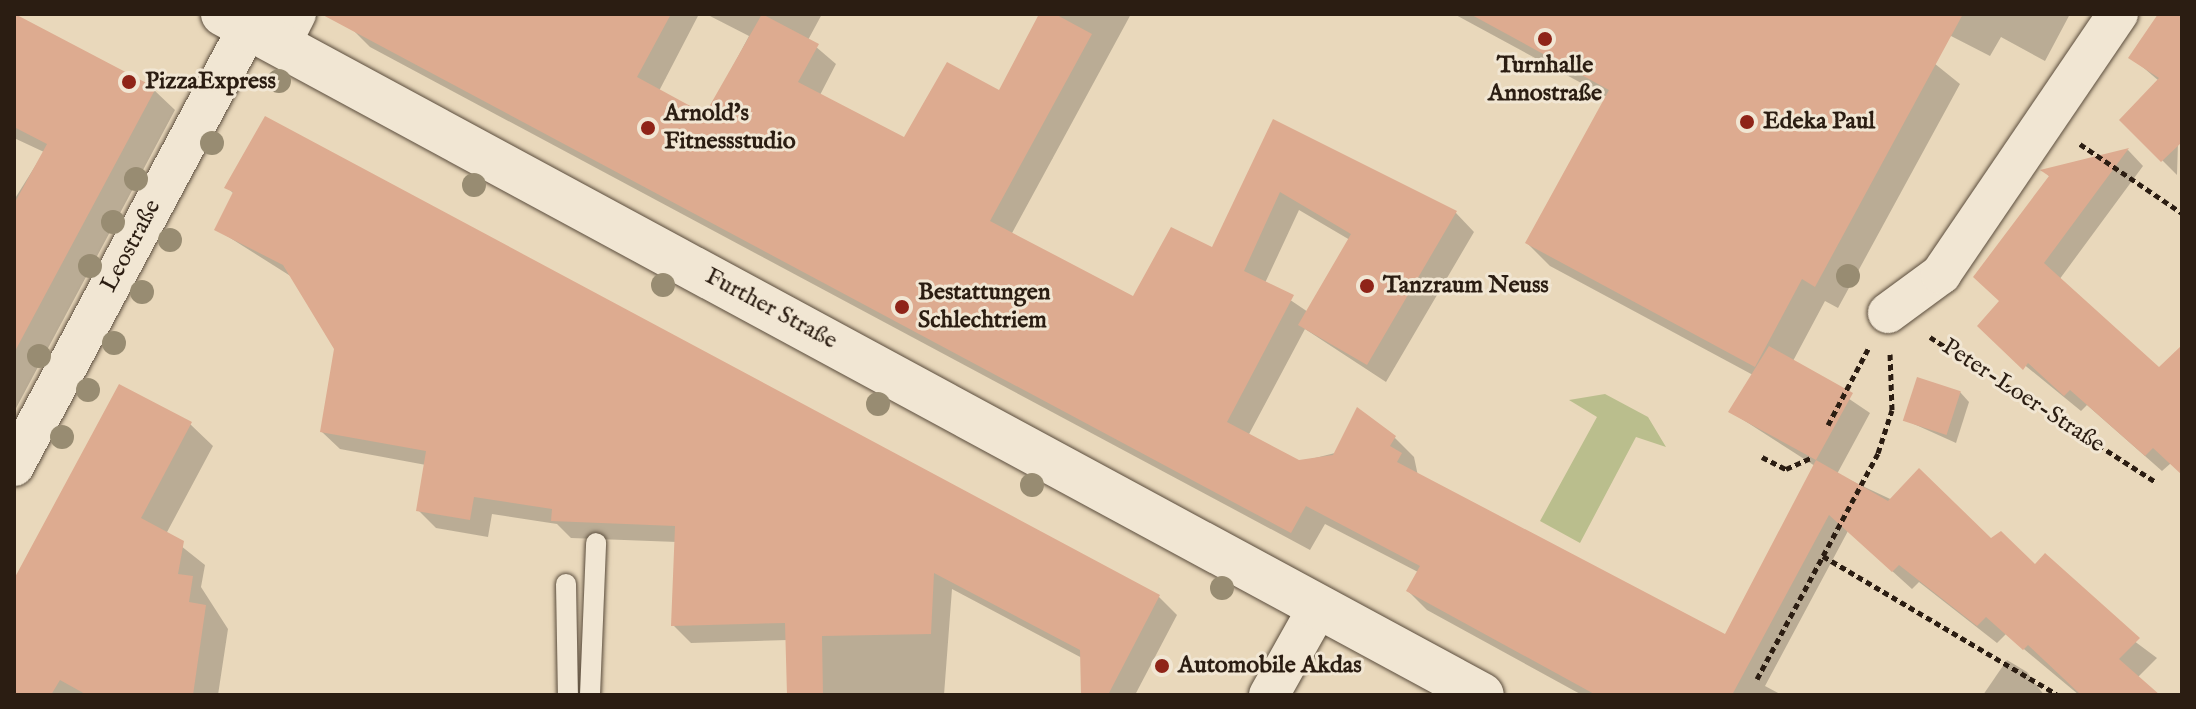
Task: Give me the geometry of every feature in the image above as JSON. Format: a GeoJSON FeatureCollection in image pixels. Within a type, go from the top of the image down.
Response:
{"type":"FeatureCollection","features":[{"type":"Feature","properties":{"kind":"main road","name":"Further Straße"},"geometry":{"type":"LineString","coordinates":[[262,25],[1482,695]]}},
{"type":"Feature","properties":{"kind":"street"},"geometry":{"type":"LineString","coordinates":[[1888,313],[1941,274],[2118,14]]}},
{"type":"Feature","properties":{"kind":"street","name":"Leostraße"},"geometry":{"type":"LineString","coordinates":[[14,466],[262,25]]}},
{"type":"Feature","properties":{"kind":"street"},"geometry":{"type":"LineString","coordinates":[[1269,695],[1319,606]]}},
{"type":"Feature","properties":{"kind":"lane"},"geometry":{"type":"LineString","coordinates":[[590,695],[596,543]]}},
{"type":"Feature","properties":{"kind":"lane"},"geometry":{"type":"LineString","coordinates":[[566,584],[568,695]]}},
{"type":"Feature","properties":{"kind":"path"},"geometry":{"type":"LineString","coordinates":[[2046,121],[2182,213]]}},
{"type":"Feature","properties":{"kind":"path"},"geometry":{"type":"LineString","coordinates":[[1828,425],[1888,313]]}},
{"type":"Feature","properties":{"kind":"path"},"geometry":{"type":"LineString","coordinates":[[1757,679],[1878,453],[1892,410],[1888,313]]}},
{"type":"Feature","properties":{"kind":"path","name":"Peter-Loer-Straße"},"geometry":{"type":"LineString","coordinates":[[1888,313],[2156,482]]}},
{"type":"Feature","properties":{"kind":"path"},"geometry":{"type":"LineString","coordinates":[[1762,457],[1786,469],[1811,458]]}},
{"type":"Feature","properties":{"kind":"path"},"geometry":{"type":"LineString","coordinates":[[1823,556],[2056,694]]}},
{"type":"Feature","properties":{"kind":"green space"},"geometry":{"type":"Polygon","coordinates":[[[1605,394],[1648,417],[1666,447],[1636,437],[1580,543],[1540,521],[1597,417],[1569,400],[1605,394]]]}},
{"type":"Feature","properties":{"kind":"building"},"geometry":{"type":"Polygon","coordinates":[[[15,14],[156,88],[14,353],[14,204],[47,144],[14,127],[15,14]]]}},
{"type":"Feature","properties":{"kind":"building"},"geometry":{"type":"Polygon","coordinates":[[[321,14],[671,14],[637,77],[705,114],[762,14],[819,44],[798,82],[904,137],[947,62],[999,90],[1039,14],[1055,14],[1092,34],[990,221],[1133,296],[1171,227],[1212,247],[1273,119],[1457,211],[1367,365],[1298,325],[1351,234],[1280,192],[1244,271],[1294,295],[1227,422],[1299,460],[1333,455],[1357,407],[1396,436],[1390,446],[1402,453],[1397,462],[1725,634],[1816,460],[1888,501],[1919,468],[1991,538],[2001,531],[2035,564],[2045,553],[2140,638],[2119,659],[2160,695],[2081,695],[2028,645],[2023,650],[1986,617],[1977,626],[1899,565],[1892,572],[1829,515],[1732,695],[1596,695],[1406,591],[1420,566],[1306,506],[1291,533],[321,14]]]}},
{"type":"Feature","properties":{"kind":"building","name":"Edeka Paul"},"geometry":{"type":"Polygon","coordinates":[[[1470,14],[1963,14],[1815,287],[1802,279],[1755,367],[1525,243],[1609,90],[1470,14]]]}},
{"type":"Feature","properties":{"kind":"building"},"geometry":{"type":"Polygon","coordinates":[[[2158,14],[2182,14],[2182,142],[2161,162],[2119,120],[2159,78],[2128,58],[2158,14]]]}},
{"type":"Feature","properties":{"kind":"building"},"geometry":{"type":"Polygon","coordinates":[[[265,116],[1160,595],[1108,695],[1081,695],[1080,650],[934,573],[931,634],[822,636],[823,695],[787,695],[785,623],[671,626],[675,526],[551,521],[552,509],[474,497],[470,520],[416,511],[426,451],[320,432],[334,349],[283,265],[214,230],[233,192],[224,188],[265,116]]]}},
{"type":"Feature","properties":{"kind":"building"},"geometry":{"type":"Polygon","coordinates":[[[2129,148],[2044,263],[2159,367],[2182,345],[2182,475],[2153,448],[2145,456],[2070,390],[2064,396],[2028,363],[2023,370],[1977,326],[1999,301],[1973,277],[2049,176],[2040,170],[2129,148]]]}},
{"type":"Feature","properties":{"kind":"building"},"geometry":{"type":"Polygon","coordinates":[[[1769,346],[1853,393],[1816,460],[1728,412],[1769,346]]]}},
{"type":"Feature","properties":{"kind":"building"},"geometry":{"type":"Polygon","coordinates":[[[1917,377],[1961,391],[1947,435],[1903,421],[1917,377]]]}},
{"type":"Feature","properties":{"kind":"building"},"geometry":{"type":"Polygon","coordinates":[[[119,384],[192,422],[141,518],[184,541],[178,574],[193,576],[189,602],[206,605],[193,695],[87,695],[60,680],[51,695],[14,695],[14,579],[119,384]]]}},
{"type":"Feature","properties":{"kind":"place","name":"Turnhalle Annostraße"},"geometry":{"type":"Point","coordinates":[1545,39]}},
{"type":"Feature","properties":{"kind":"place","name":"PizzaExpress"},"geometry":{"type":"Point","coordinates":[129,82]}},
{"type":"Feature","properties":{"kind":"place","name":"Edeka Paul"},"geometry":{"type":"Point","coordinates":[1747,122]}},
{"type":"Feature","properties":{"kind":"place","name":"Arnold's Fitnessstudio"},"geometry":{"type":"Point","coordinates":[648,128]}},
{"type":"Feature","properties":{"kind":"place","name":"Tanzraum Neuss"},"geometry":{"type":"Point","coordinates":[1367,286]}},
{"type":"Feature","properties":{"kind":"place","name":"Bestattungen Schlechtriem"},"geometry":{"type":"Point","coordinates":[902,307]}},
{"type":"Feature","properties":{"kind":"place","name":"Automobile Akdas"},"geometry":{"type":"Point","coordinates":[1162,666]}}]}
